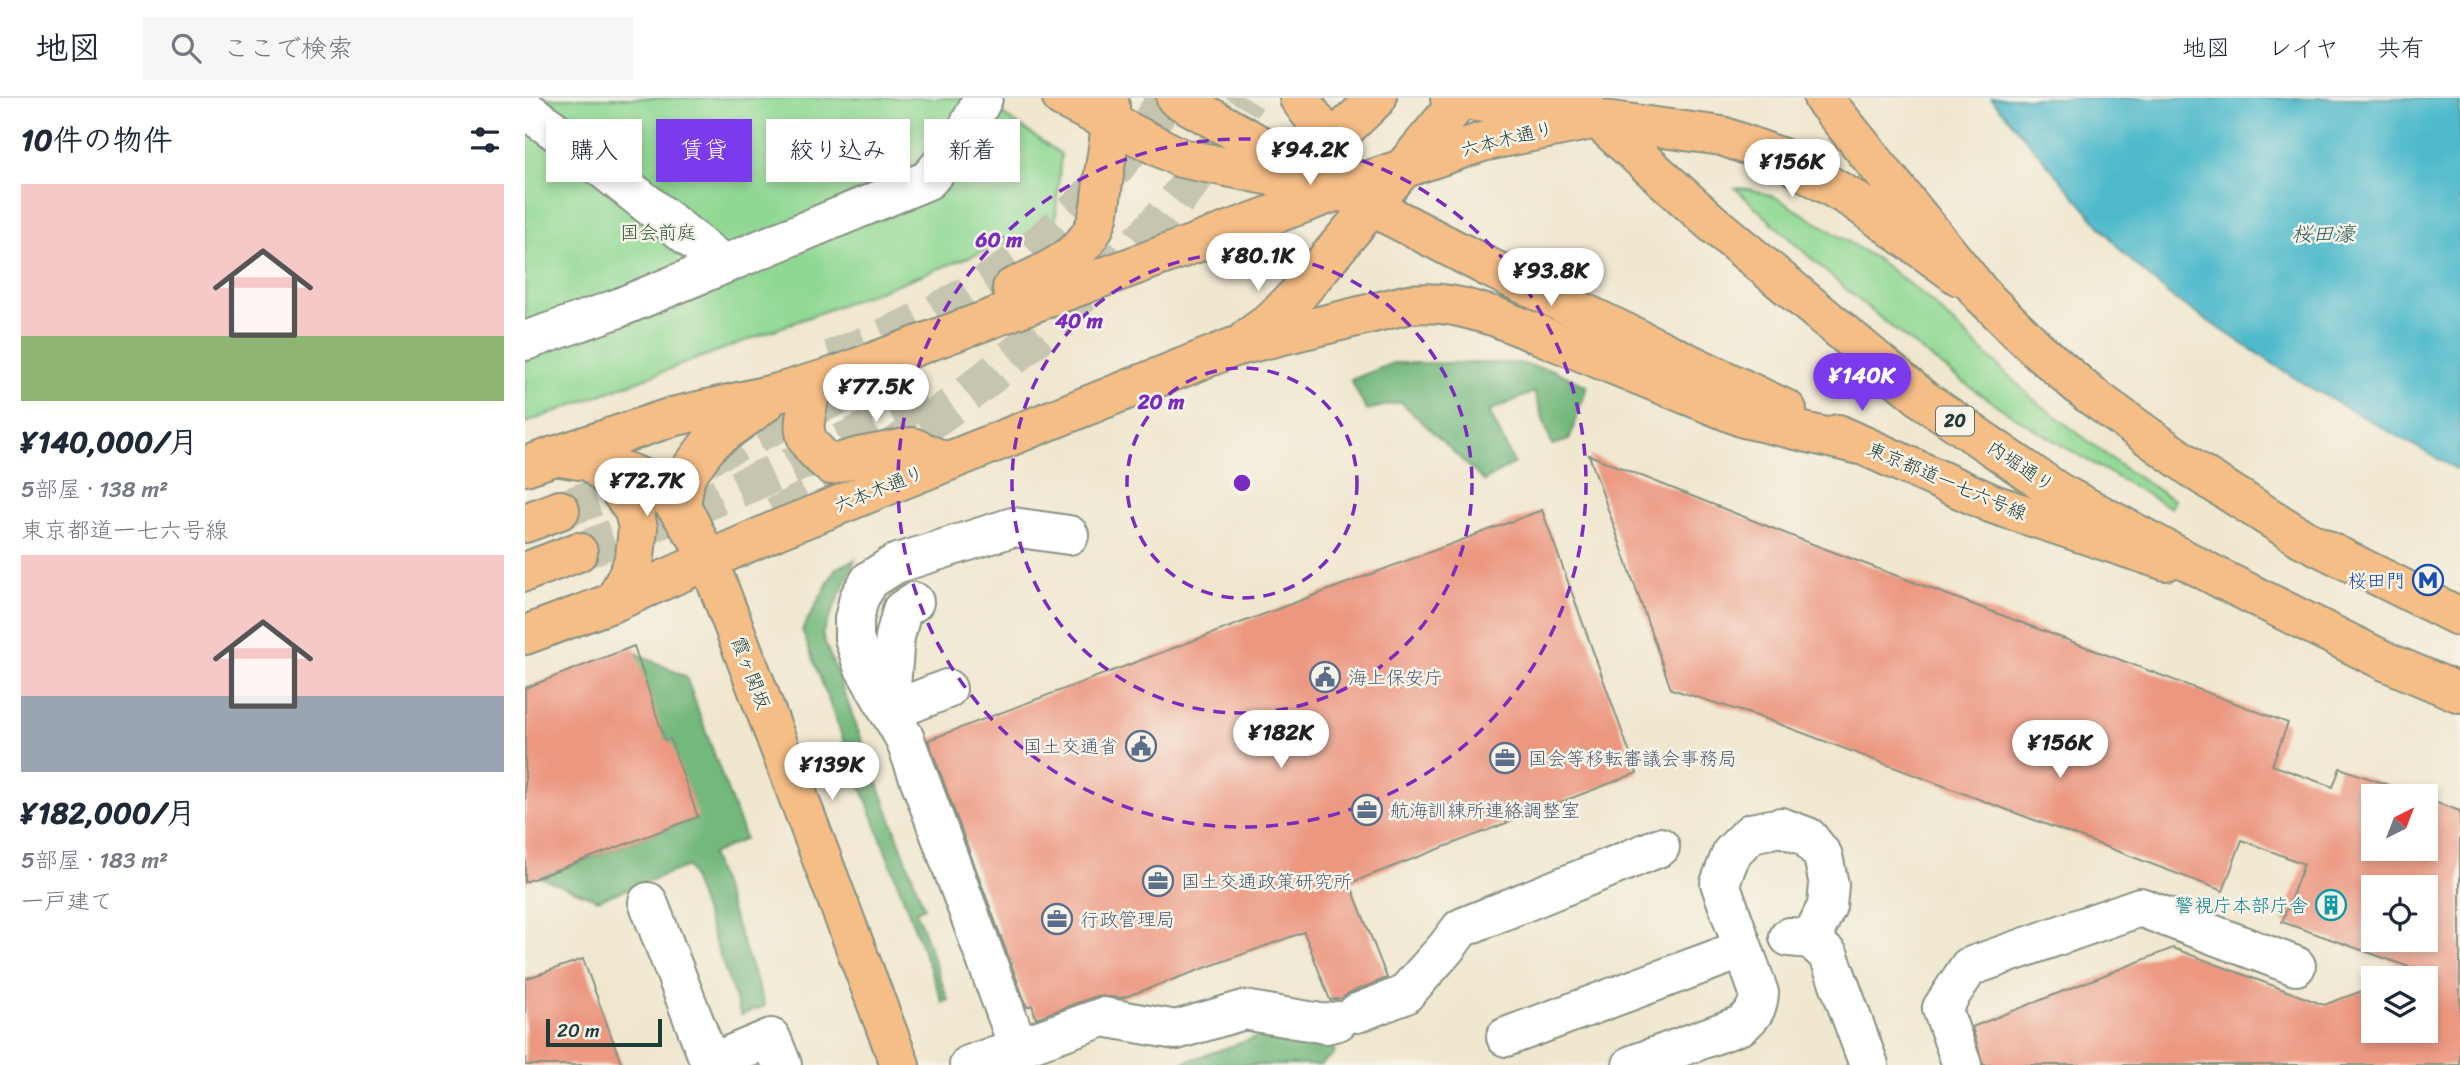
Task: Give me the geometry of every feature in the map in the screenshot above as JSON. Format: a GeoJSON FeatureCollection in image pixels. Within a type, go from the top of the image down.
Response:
{"type":"FeatureCollection","features":[{"type":"Feature","properties":{"kind":"main road","name":"東京都道一七六号線"},"geometry":{"type":"LineString","coordinates":[[1062,98],[1110,111],[1181,158],[1289,172]]}},
{"type":"Feature","properties":{"kind":"main road","name":"東京都道一七六号線"},"geometry":{"type":"LineString","coordinates":[[1176,98],[1289,172],[1356,198],[1490,268],[1860,445],[1993,504],[2225,581]]}},
{"type":"Feature","properties":{"kind":"main road"},"geometry":{"type":"LineString","coordinates":[[1299,98],[1317,120],[1329,144],[1340,178],[1356,198]]}},
{"type":"Feature","properties":{"kind":"main road"},"geometry":{"type":"LineString","coordinates":[[1168,254],[1329,144],[1377,98]]}},
{"type":"Feature","properties":{"kind":"main road"},"geometry":{"type":"LineString","coordinates":[[1823,98],[1982,295],[2037,349],[2089,394],[2199,473],[2302,538],[2460,617]]}},
{"type":"Feature","properties":{"kind":"main road"},"geometry":{"type":"LineString","coordinates":[[539,461],[672,418],[808,384],[1168,254],[1356,198],[1404,168],[1457,99],[1585,108]]}},
{"type":"Feature","properties":{"kind":"main road","name":"六本木通り"},"geometry":{"type":"LineString","coordinates":[[1404,168],[1585,108],[1722,136],[1780,157],[1854,200],[1949,267],[1982,295]]}},
{"type":"Feature","properties":{"kind":"main road","name":"内堀通り"},"geometry":{"type":"LineString","coordinates":[[1585,108],[1711,222],[1924,400],[2058,492],[2225,581],[2387,662],[2460,693]]}},
{"type":"Feature","properties":{"kind":"main road"},"geometry":{"type":"LineString","coordinates":[[808,384],[1055,268],[1083,245],[1098,217],[1110,111]]}},
{"type":"Feature","properties":{"kind":"main road"},"geometry":{"type":"LineString","coordinates":[[1234,347],[1273,320],[1314,274],[1356,198]]}},
{"type":"Feature","properties":{"kind":"main road"},"geometry":{"type":"LineString","coordinates":[[1234,347],[1409,304],[1437,302],[1496,317],[1744,418],[1860,445]]}},
{"type":"Feature","properties":{"kind":"main road","name":"六本木通り"},"geometry":{"type":"LineString","coordinates":[[525,635],[614,602],[779,529],[1234,347]]}},
{"type":"Feature","properties":{"kind":"main road"},"geometry":{"type":"LineString","coordinates":[[808,384],[803,435],[811,449],[831,465],[912,447],[946,462]]}},
{"type":"Feature","properties":{"kind":"main road","name":"霞ヶ関坂"},"geometry":{"type":"LineString","coordinates":[[808,384],[710,443],[686,475],[681,505],[708,560],[900,1065]]}},
{"type":"Feature","properties":{"kind":"main road"},"geometry":{"type":"LineString","coordinates":[[539,461],[592,462],[625,469],[644,478],[679,507],[708,560]]}},
{"type":"Feature","properties":{"kind":"main road"},"geometry":{"type":"LineString","coordinates":[[592,462],[615,484],[634,511],[638,528],[632,565],[614,602]]}},
{"type":"Feature","properties":{"kind":"main road"},"geometry":{"type":"LineString","coordinates":[[525,523],[560,510]]}},
{"type":"Feature","properties":{"kind":"main road"},"geometry":{"type":"LineString","coordinates":[[525,572],[577,552]]}},
{"type":"Feature","properties":{"kind":"lane"},"geometry":{"type":"LineString","coordinates":[[525,341],[616,309],[928,180],[961,141],[983,98]]}},
{"type":"Feature","properties":{"kind":"lane"},"geometry":{"type":"LineString","coordinates":[[525,109],[723,264]]}},
{"type":"Feature","properties":{"kind":"lane"},"geometry":{"type":"LineString","coordinates":[[1030,1056],[904,737],[863,666],[853,638],[859,598],[870,580],[895,564],[1013,527],[1069,535]]}},
{"type":"Feature","properties":{"kind":"lane"},"geometry":{"type":"LineString","coordinates":[[889,712],[895,637],[902,610],[914,602]]}},
{"type":"Feature","properties":{"kind":"lane"},"geometry":{"type":"LineString","coordinates":[[889,712],[947,689]]}},
{"type":"Feature","properties":{"kind":"lane"},"geometry":{"type":"LineString","coordinates":[[1632,1065],[1741,1025],[1753,1015],[1758,1007],[1759,993],[1720,883],[1732,852],[1751,833],[1781,827],[1808,837],[1823,856],[1829,885],[1827,906],[1800,938],[1829,956],[1869,1065]]}},
{"type":"Feature","properties":{"kind":"lane"},"geometry":{"type":"LineString","coordinates":[[969,1065],[1030,1056],[1103,1017],[1176,1030],[1244,1010],[1326,1024],[1404,995],[1461,928],[1661,847]]}},
{"type":"Feature","properties":{"kind":"lane"},"geometry":{"type":"LineString","coordinates":[[648,902],[711,1064],[771,1038],[782,1065]]}},
{"type":"Feature","properties":{"kind":"lane"},"geometry":{"type":"LineString","coordinates":[[1962,1065],[1942,1008],[1969,967],[2140,907],[2296,966]]}},
{"type":"Feature","properties":{"kind":"lane"},"geometry":{"type":"LineString","coordinates":[[1506,1037],[1743,949]]}},
{"type":"Feature","properties":{"kind":"green space","name":"国会前庭"},"geometry":{"type":"Polygon","coordinates":[[[525,98],[979,98],[1010,119],[924,119],[924,182],[1020,182],[1020,126],[1061,154],[1055,225],[525,423],[525,98]]]}},
{"type":"Feature","properties":{"kind":"green space"},"geometry":{"type":"Polygon","coordinates":[[[1735,188],[1775,197],[1878,260],[1927,298],[2033,399],[2125,469],[2174,500],[2171,508],[2043,434],[1965,383],[1863,304],[1735,188]]]}},
{"type":"Feature","properties":{"kind":"green space"},"geometry":{"type":"Polygon","coordinates":[[[1393,363],[1517,363],[1553,370],[1587,386],[1569,440],[1552,445],[1534,392],[1489,411],[1514,463],[1484,481],[1401,402],[1366,410],[1351,380],[1393,363]]]}},
{"type":"Feature","properties":{"kind":"green space"},"geometry":{"type":"Polygon","coordinates":[[[855,560],[822,634],[924,907],[916,911],[948,1000],[943,1003],[802,630],[836,568],[855,560]]]}},
{"type":"Feature","properties":{"kind":"green space"},"geometry":{"type":"Polygon","coordinates":[[[636,653],[686,677],[745,839],[711,854],[765,1006],[741,1015],[688,866],[598,900],[540,877],[697,817],[525,795],[525,742],[636,653]]]}},
{"type":"Feature","properties":{"kind":"green space"},"geometry":{"type":"Polygon","coordinates":[[[1327,1029],[1335,1053],[1320,1065],[1176,1065],[1258,1037],[1327,1029]]]}},
{"type":"Feature","properties":{"kind":"water","name":"桜田濠"},"geometry":{"type":"Polygon","coordinates":[[[1991,98],[2460,98],[2460,471],[2304,384],[2170,296],[2124,254],[1991,98]]]}},
{"type":"Feature","properties":{"kind":"building"},"geometry":{"type":"Polygon","coordinates":[[[1589,455],[1807,542],[2288,723],[2272,765],[2333,787],[2340,768],[2385,784],[2361,784],[2361,861],[2438,861],[2438,803],[2460,811],[2460,1065],[1983,1065],[1972,1027],[2173,948],[2324,1005],[2361,991],[2361,1043],[2438,1043],[2438,966],[2407,966],[2367,952],[2438,952],[2438,875],[2361,875],[2361,950],[2282,922],[2304,864],[2242,840],[2223,891],[1763,718],[1671,689],[1589,455]]]}},
{"type":"Feature","properties":{"kind":"building"},"geometry":{"type":"Polygon","coordinates":[[[1542,510],[1637,773],[1350,883],[1387,978],[1342,998],[1330,1000],[1304,932],[1122,998],[1096,996],[1036,1018],[1032,1005],[1027,1007],[928,740],[1542,510]]]}},
{"type":"Feature","properties":{"kind":"building"},"geometry":{"type":"Polygon","coordinates":[[[634,646],[665,741],[670,739],[698,817],[525,882],[525,688],[634,646]]]}},
{"type":"Feature","properties":{"kind":"building"},"geometry":{"type":"Polygon","coordinates":[[[583,959],[622,1065],[525,1065],[525,979],[583,959]]]}},
{"type":"Feature","properties":{"kind":"tunnel"},"geometry":{"type":"LineString","coordinates":[[831,359],[934,314],[981,287],[1012,265],[1071,216],[1097,188],[1167,98]]}},
{"type":"Feature","properties":{"kind":"tunnel"},"geometry":{"type":"LineString","coordinates":[[775,516],[859,469],[899,443],[1012,358],[1134,247],[1164,216],[1202,167],[1246,98]]}},
{"type":"Feature","properties":{"kind":"tunnel"},"geometry":{"type":"LineString","coordinates":[[704,458],[893,368]]}},
{"type":"Feature","properties":{"kind":"tunnel"},"geometry":{"type":"LineString","coordinates":[[578,552],[712,500],[800,462],[928,397]]}},
{"type":"Feature","properties":{"kind":"tunnel"},"geometry":{"type":"LineString","coordinates":[[560,510],[647,479]]}},
{"type":"Feature","properties":{"kind":"place","name":"桜田門"},"geometry":{"type":"Point","coordinates":[2428,580]}},
{"type":"Feature","properties":{"kind":"place","name":"海上保安庁"},"geometry":{"type":"Point","coordinates":[1325,677]}},
{"type":"Feature","properties":{"kind":"place","name":"国土交通省"},"geometry":{"type":"Point","coordinates":[1141,746]}},
{"type":"Feature","properties":{"kind":"place","name":"国会等移転審議会事務局"},"geometry":{"type":"Point","coordinates":[1505,758]}},
{"type":"Feature","properties":{"kind":"place","name":"航海訓練所連絡調整室"},"geometry":{"type":"Point","coordinates":[1367,810]}},
{"type":"Feature","properties":{"kind":"place","name":"国土交通政策研究所"},"geometry":{"type":"Point","coordinates":[1158,881]}},
{"type":"Feature","properties":{"kind":"place","name":"警視庁本部庁舎"},"geometry":{"type":"Point","coordinates":[2331,905]}},
{"type":"Feature","properties":{"kind":"place","name":"行政管理局"},"geometry":{"type":"Point","coordinates":[1057,919]}}]}
